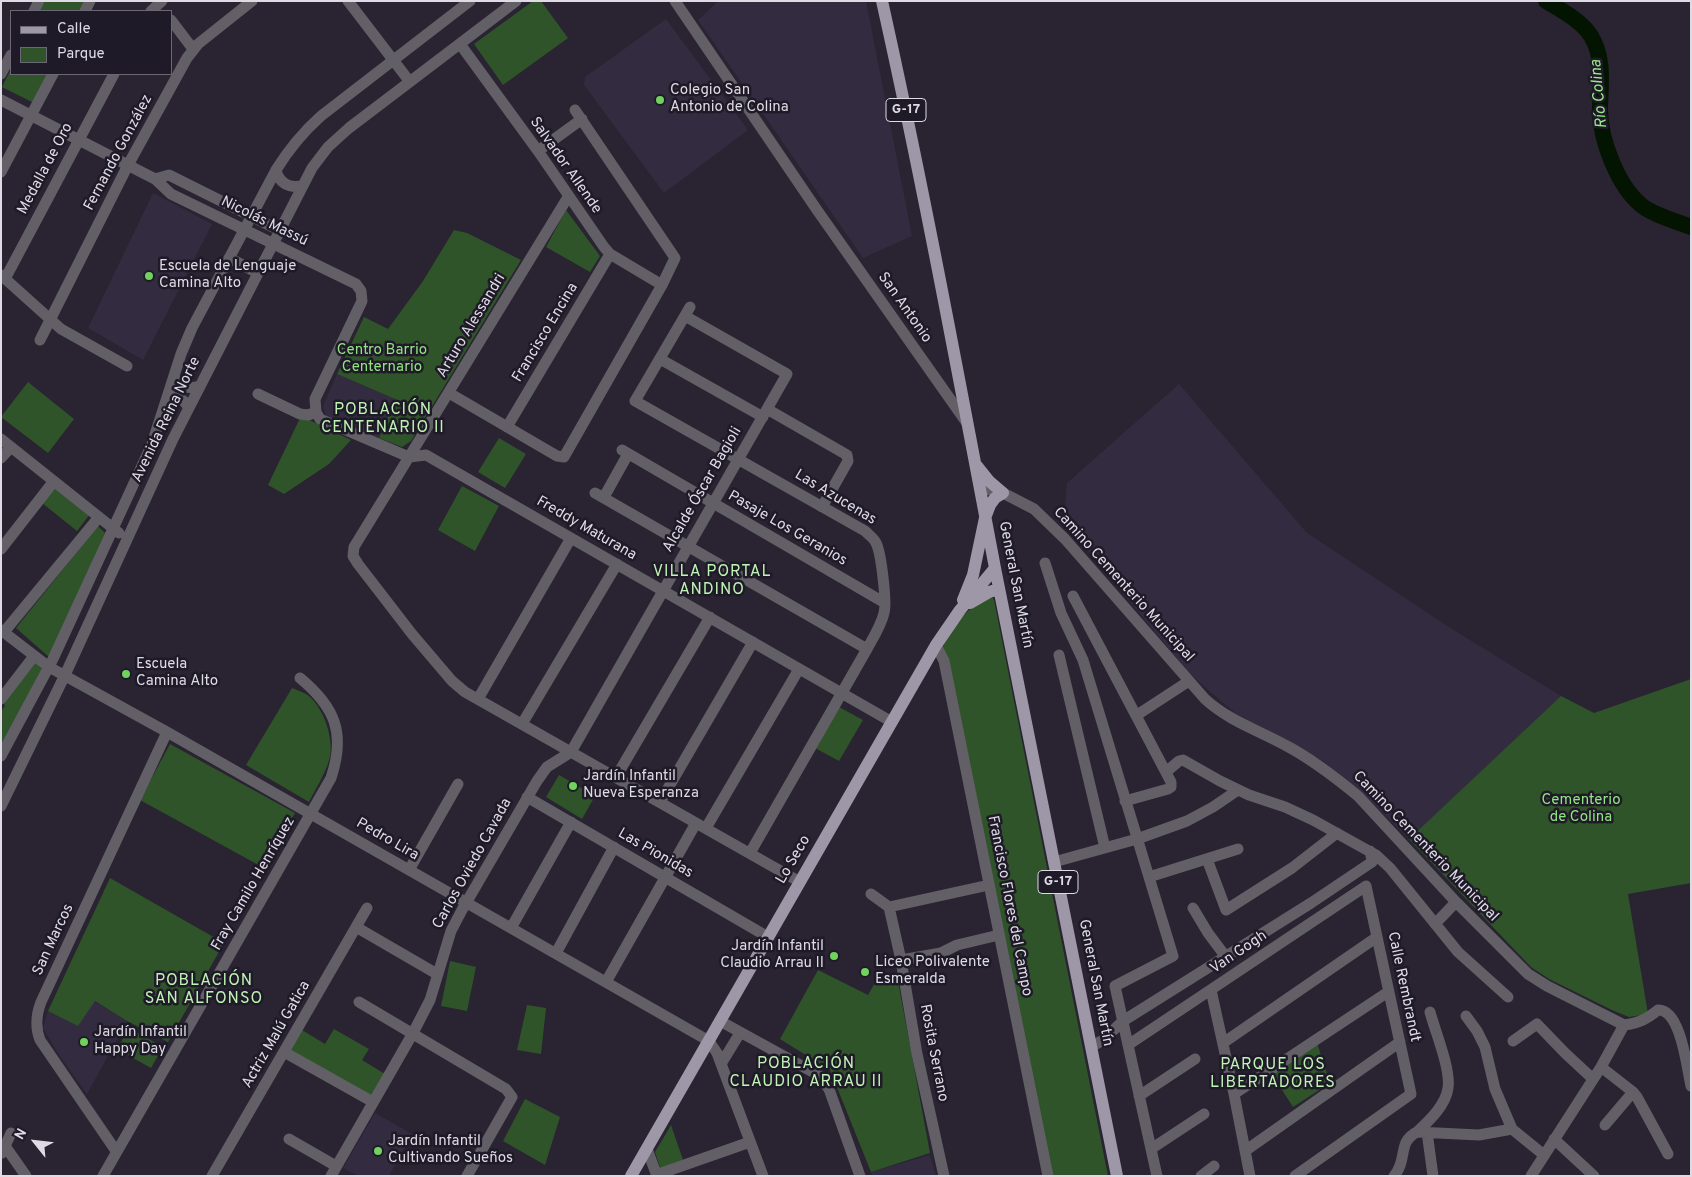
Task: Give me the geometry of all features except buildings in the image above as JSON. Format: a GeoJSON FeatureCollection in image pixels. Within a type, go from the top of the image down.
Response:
{"type":"FeatureCollection","features":[{"type":"Feature","properties":{"kind":"main road","name":"General San Martín"},"geometry":{"type":"LineString","coordinates":[[882,1],[912,137],[999,589],[1118,1176]]}},
{"type":"Feature","properties":{"kind":"main road"},"geometry":{"type":"LineString","coordinates":[[960,610],[973,575],[985,518],[995,498],[1003,493],[989,481],[976,465]]}},
{"type":"Feature","properties":{"kind":"main road","name":"Lo Seco"},"geometry":{"type":"LineString","coordinates":[[631,1176],[936,645],[960,610],[995,568]]}},
{"type":"Feature","properties":{"kind":"main road"},"geometry":{"type":"LineString","coordinates":[[960,610],[979,596],[999,589]]}},
{"type":"Feature","properties":{"kind":"street","name":"Fernando González"},"geometry":{"type":"LineString","coordinates":[[40,340],[128,165],[187,58],[193,49],[252,1]]}},
{"type":"Feature","properties":{"kind":"street"},"geometry":{"type":"LineString","coordinates":[[348,1],[410,82]]}},
{"type":"Feature","properties":{"kind":"street"},"geometry":{"type":"LineString","coordinates":[[394,60],[470,1]]}},
{"type":"Feature","properties":{"kind":"street","name":"Avenida Reina Norte"},"geometry":{"type":"LineString","coordinates":[[1,806],[65,675],[126,538],[189,408],[301,186],[318,158],[338,137],[516,1]]}},
{"type":"Feature","properties":{"kind":"street","name":"San Antonio"},"geometry":{"type":"LineString","coordinates":[[675,1],[817,210],[967,423]]}},
{"type":"Feature","properties":{"kind":"street"},"geometry":{"type":"LineString","coordinates":[[172,21],[193,49]]}},
{"type":"Feature","properties":{"kind":"street","name":"Salvador Allende"},"geometry":{"type":"LineString","coordinates":[[460,44],[538,151],[604,248],[610,254],[662,285]]}},
{"type":"Feature","properties":{"kind":"street"},"geometry":{"type":"LineString","coordinates":[[1,74],[10,57]]}},
{"type":"Feature","properties":{"kind":"street","name":"Avenida Reina Norte"},"geometry":{"type":"LineString","coordinates":[[1,756],[49,667],[152,444],[181,354],[192,328],[276,170],[303,132],[394,60]]}},
{"type":"Feature","properties":{"kind":"street"},"geometry":{"type":"LineString","coordinates":[[1,172],[52,75]]}},
{"type":"Feature","properties":{"kind":"street","name":"Medalla de Oro"},"geometry":{"type":"LineString","coordinates":[[3,277],[113,75]]}},
{"type":"Feature","properties":{"kind":"street","name":"Nicolás Massú"},"geometry":{"type":"LineString","coordinates":[[1,100],[155,179],[171,194],[356,284],[361,292],[362,301],[314,399],[316,412]]}},
{"type":"Feature","properties":{"kind":"street"},"geometry":{"type":"LineString","coordinates":[[449,393],[557,456],[564,457],[662,285],[674,258],[578,115],[538,151]]}},
{"type":"Feature","properties":{"kind":"street"},"geometry":{"type":"LineString","coordinates":[[276,170],[278,178],[285,184],[293,188],[301,186]]}},
{"type":"Feature","properties":{"kind":"street","name":"Nicolás Massú"},"geometry":{"type":"LineString","coordinates":[[155,179],[169,175],[279,230]]}},
{"type":"Feature","properties":{"kind":"street","name":"Arturo Alessandri"},"geometry":{"type":"LineString","coordinates":[[478,699],[465,692],[452,681],[418,641],[358,564],[354,556],[354,547],[568,197]]}},
{"type":"Feature","properties":{"kind":"street","name":"Francisco Encina"},"geometry":{"type":"LineString","coordinates":[[508,427],[610,254]]}},
{"type":"Feature","properties":{"kind":"street"},"geometry":{"type":"LineString","coordinates":[[229,258],[258,273]]}},
{"type":"Feature","properties":{"kind":"street"},"geometry":{"type":"LineString","coordinates":[[3,277],[50,320],[72,336],[128,366]]}},
{"type":"Feature","properties":{"kind":"street","name":"Alcalde Óscar Bagioli"},"geometry":{"type":"LineString","coordinates":[[571,752],[787,374],[688,311],[660,359]]}},
{"type":"Feature","properties":{"kind":"street"},"geometry":{"type":"LineString","coordinates":[[660,359],[846,455],[848,461],[822,507]]}},
{"type":"Feature","properties":{"kind":"street","name":"Las Azucenas"},"geometry":{"type":"LineString","coordinates":[[660,359],[635,401],[866,531],[875,540],[879,550],[885,603],[882,620],[750,853]]}},
{"type":"Feature","properties":{"kind":"street"},"geometry":{"type":"LineString","coordinates":[[174,377],[184,387],[190,389],[200,386]]}},
{"type":"Feature","properties":{"kind":"street"},"geometry":{"type":"LineString","coordinates":[[258,394],[300,414],[308,415],[316,412]]}},
{"type":"Feature","properties":{"kind":"street"},"geometry":{"type":"LineString","coordinates":[[167,399],[176,396],[186,402],[189,408]]}},
{"type":"Feature","properties":{"kind":"street","name":"Freddy Maturana"},"geometry":{"type":"LineString","coordinates":[[316,412],[320,419],[409,457],[426,455],[892,722]]}},
{"type":"Feature","properties":{"kind":"street"},"geometry":{"type":"LineString","coordinates":[[1,439],[126,538]]}},
{"type":"Feature","properties":{"kind":"street"},"geometry":{"type":"LineString","coordinates":[[1,458],[11,446]]}},
{"type":"Feature","properties":{"kind":"street","name":"Pasaje Los Geranios"},"geometry":{"type":"LineString","coordinates":[[688,546],[599,495],[625,452],[885,603]]}},
{"type":"Feature","properties":{"kind":"street"},"geometry":{"type":"LineString","coordinates":[[1,549],[54,481]]}},
{"type":"Feature","properties":{"kind":"street","name":"Camino Cementerio Municipal"},"geometry":{"type":"LineString","coordinates":[[981,488],[1003,493],[1034,508],[1065,539],[1205,699],[1222,714],[1287,746],[1320,766],[1358,796],[1456,902],[1528,974],[1547,986],[1624,1025]]}},
{"type":"Feature","properties":{"kind":"street"},"geometry":{"type":"LineString","coordinates":[[2,631],[99,517]]}},
{"type":"Feature","properties":{"kind":"street"},"geometry":{"type":"LineString","coordinates":[[571,538],[478,699],[800,882]]}},
{"type":"Feature","properties":{"kind":"street"},"geometry":{"type":"LineString","coordinates":[[688,546],[867,649]]}},
{"type":"Feature","properties":{"kind":"street"},"geometry":{"type":"LineString","coordinates":[[1045,563],[1061,613],[1083,660],[1173,956],[1115,986],[1157,1176]]}},
{"type":"Feature","properties":{"kind":"street"},"geometry":{"type":"LineString","coordinates":[[522,724],[618,564]]}},
{"type":"Feature","properties":{"kind":"street"},"geometry":{"type":"LineString","coordinates":[[1073,596],[1171,782],[1170,788],[1126,801]]}},
{"type":"Feature","properties":{"kind":"street"},"geometry":{"type":"LineString","coordinates":[[616,777],[710,617]]}},
{"type":"Feature","properties":{"kind":"street","name":"Pedro Lira"},"geometry":{"type":"LineString","coordinates":[[2,631],[49,667],[167,732],[709,1041]]}},
{"type":"Feature","properties":{"kind":"street"},"geometry":{"type":"LineString","coordinates":[[660,802],[753,642]]}},
{"type":"Feature","properties":{"kind":"street","name":"Francisco Flores del Campo"},"geometry":{"type":"LineString","coordinates":[[936,645],[944,661],[1047,1175]]}},
{"type":"Feature","properties":{"kind":"street"},"geometry":{"type":"LineString","coordinates":[[1059,655],[1105,848]]}},
{"type":"Feature","properties":{"kind":"street"},"geometry":{"type":"LineString","coordinates":[[1,699],[34,656]]}},
{"type":"Feature","properties":{"kind":"street"},"geometry":{"type":"LineString","coordinates":[[606,982],[665,877],[701,826],[799,669]]}},
{"type":"Feature","properties":{"kind":"street","name":"Fray Camilo Henríquez"},"geometry":{"type":"LineString","coordinates":[[103,1176],[331,778],[337,760],[338,744],[334,724],[326,705],[316,692],[300,678]]}},
{"type":"Feature","properties":{"kind":"street"},"geometry":{"type":"LineString","coordinates":[[1137,715],[1189,681]]}},
{"type":"Feature","properties":{"kind":"street","name":"San Marcos"},"geometry":{"type":"LineString","coordinates":[[116,1151],[40,1040],[36,1027],[37,1014],[167,732]]}},
{"type":"Feature","properties":{"kind":"street","name":"Carlos Oviedo Cavada"},"geometry":{"type":"LineString","coordinates":[[334,1171],[413,1034],[430,1000],[451,931],[466,902],[527,796],[547,767],[571,752]]}},
{"type":"Feature","properties":{"kind":"street"},"geometry":{"type":"LineString","coordinates":[[1166,772],[1178,761],[1183,760],[1238,790],[1299,813],[1370,851],[1382,859],[1474,968],[1508,997]]}},
{"type":"Feature","properties":{"kind":"street"},"geometry":{"type":"LineString","coordinates":[[409,870],[458,784]]}},
{"type":"Feature","properties":{"kind":"street"},"geometry":{"type":"LineString","coordinates":[[1054,862],[1137,839],[1187,821],[1213,807],[1238,790]]}},
{"type":"Feature","properties":{"kind":"street","name":"Las Pionidas"},"geometry":{"type":"LineString","coordinates":[[527,796],[768,938]]}},
{"type":"Feature","properties":{"kind":"street"},"geometry":{"type":"LineString","coordinates":[[511,928],[571,822]]}},
{"type":"Feature","properties":{"kind":"street"},"geometry":{"type":"LineString","coordinates":[[1207,859],[1226,910],[1292,868],[1337,833]]}},
{"type":"Feature","properties":{"kind":"street"},"geometry":{"type":"LineString","coordinates":[[556,953],[614,847]]}},
{"type":"Feature","properties":{"kind":"street"},"geometry":{"type":"LineString","coordinates":[[1149,877],[1238,849]]}},
{"type":"Feature","properties":{"kind":"street"},"geometry":{"type":"LineString","coordinates":[[1091,1047],[1103,1040],[1123,1020],[1226,957],[1372,862],[1370,851]]}},
{"type":"Feature","properties":{"kind":"street"},"geometry":{"type":"LineString","coordinates":[[870,894],[888,907],[989,886]]}},
{"type":"Feature","properties":{"kind":"street","name":"Calle Rembrandt"},"geometry":{"type":"LineString","coordinates":[[1295,1176],[1411,1094],[1366,886]]}},
{"type":"Feature","properties":{"kind":"street","name":"Van Gogh"},"geometry":{"type":"LineString","coordinates":[[1128,1045],[1366,886]]}},
{"type":"Feature","properties":{"kind":"street"},"geometry":{"type":"LineString","coordinates":[[1435,924],[1456,902]]}},
{"type":"Feature","properties":{"kind":"street","name":"Rosita Serrano"},"geometry":{"type":"LineString","coordinates":[[888,907],[901,960],[917,1054],[944,1176]]}},
{"type":"Feature","properties":{"kind":"street","name":"Actriz Malú Gatica"},"geometry":{"type":"LineString","coordinates":[[212,1176],[367,908]]}},
{"type":"Feature","properties":{"kind":"street"},"geometry":{"type":"LineString","coordinates":[[1193,908],[1212,940],[1226,957]]}},
{"type":"Feature","properties":{"kind":"street"},"geometry":{"type":"LineString","coordinates":[[356,927],[437,974]]}},
{"type":"Feature","properties":{"kind":"street"},"geometry":{"type":"LineString","coordinates":[[901,960],[941,953],[957,945],[999,935]]}},
{"type":"Feature","properties":{"kind":"street"},"geometry":{"type":"LineString","coordinates":[[1222,1043],[1377,937]]}},
{"type":"Feature","properties":{"kind":"street"},"geometry":{"type":"LineString","coordinates":[[1211,990],[1250,1176]]}},
{"type":"Feature","properties":{"kind":"street"},"geometry":{"type":"LineString","coordinates":[[1234,1094],[1388,992]]}},
{"type":"Feature","properties":{"kind":"street"},"geometry":{"type":"LineString","coordinates":[[359,1002],[506,1089],[512,1097],[467,1176]]}},
{"type":"Feature","properties":{"kind":"street"},"geometry":{"type":"LineString","coordinates":[[1531,1176],[1601,1067],[1624,1025],[1645,1020],[1658,1010],[1665,1011],[1673,1018],[1680,1037],[1691,1086]]}},
{"type":"Feature","properties":{"kind":"street"},"geometry":{"type":"LineString","coordinates":[[1430,1012],[1448,1082],[1448,1090],[1422,1132],[1434,1176]]}},
{"type":"Feature","properties":{"kind":"street"},"geometry":{"type":"LineString","coordinates":[[1466,1016],[1477,1031],[1485,1047],[1495,1089],[1512,1129],[1544,1155]]}},
{"type":"Feature","properties":{"kind":"street"},"geometry":{"type":"LineString","coordinates":[[720,1021],[820,1076],[829,1090],[860,1176]]}},
{"type":"Feature","properties":{"kind":"street"},"geometry":{"type":"LineString","coordinates":[[1513,1041],[1537,1024],[1564,1053],[1593,1078]]}},
{"type":"Feature","properties":{"kind":"street"},"geometry":{"type":"LineString","coordinates":[[721,1064],[740,1033]]}},
{"type":"Feature","properties":{"kind":"street"},"geometry":{"type":"LineString","coordinates":[[709,1041],[714,1047],[721,1064],[763,1176]]}},
{"type":"Feature","properties":{"kind":"street"},"geometry":{"type":"LineString","coordinates":[[1245,1151],[1400,1042]]}},
{"type":"Feature","properties":{"kind":"street"},"geometry":{"type":"LineString","coordinates":[[284,1052],[373,1102]]}},
{"type":"Feature","properties":{"kind":"street"},"geometry":{"type":"LineString","coordinates":[[1139,1096],[1196,1059]]}},
{"type":"Feature","properties":{"kind":"street"},"geometry":{"type":"LineString","coordinates":[[1601,1067],[1633,1092],[1641,1103],[1668,1154]]}},
{"type":"Feature","properties":{"kind":"street"},"geometry":{"type":"LineString","coordinates":[[1605,1125],[1633,1092]]}},
{"type":"Feature","properties":{"kind":"street"},"geometry":{"type":"LineString","coordinates":[[1151,1149],[1204,1114]]}},
{"type":"Feature","properties":{"kind":"street"},"geometry":{"type":"LineString","coordinates":[[1394,1176],[1401,1165],[1406,1141],[1422,1132],[1479,1135],[1512,1129]]}},
{"type":"Feature","properties":{"kind":"street"},"geometry":{"type":"LineString","coordinates":[[11,1134],[3,1150],[26,1176]]}},
{"type":"Feature","properties":{"kind":"street"},"geometry":{"type":"LineString","coordinates":[[1554,1138],[1594,1176]]}},
{"type":"Feature","properties":{"kind":"street"},"geometry":{"type":"LineString","coordinates":[[289,1139],[334,1171]]}},
{"type":"Feature","properties":{"kind":"street"},"geometry":{"type":"LineString","coordinates":[[647,1149],[656,1175],[750,1142]]}},
{"type":"Feature","properties":{"kind":"street"},"geometry":{"type":"LineString","coordinates":[[1200,1176],[1214,1166]]}},
{"type":"Feature","properties":{"kind":"street"},"geometry":{"type":"LineString","coordinates":[[1035,1176],[1047,1175]]}},
{"type":"Feature","properties":{"kind":"shaded area"},"geometry":{"type":"Polygon","coordinates":[[[718,1],[866,1],[912,236],[863,258],[698,20],[718,1]]]}},
{"type":"Feature","properties":{"kind":"shaded area","name":"Colegio San Antonio de Colina"},"geometry":{"type":"Polygon","coordinates":[[[666,19],[748,130],[664,193],[584,85],[585,77],[666,19]]]}},
{"type":"Feature","properties":{"kind":"shaded area","name":"Escuela de Lenguaje Camina Alto"},"geometry":{"type":"Polygon","coordinates":[[[153,193],[212,224],[143,360],[88,328],[153,193]]]}},
{"type":"Feature","properties":{"kind":"shaded area"},"geometry":{"type":"Polygon","coordinates":[[[337,374],[395,399],[379,438],[326,416],[323,406],[337,374]]]}},
{"type":"Feature","properties":{"kind":"shaded area"},"geometry":{"type":"Polygon","coordinates":[[[1179,384],[1307,533],[1452,629],[1561,696],[1409,839],[1353,784],[1323,761],[1235,713],[1190,674],[1073,533],[1065,508],[1067,483],[1179,384]]]}},
{"type":"Feature","properties":{"kind":"shaded area","name":"Jardín Infantil Happy Day"},"geometry":{"type":"Polygon","coordinates":[[[94,1001],[127,1021],[87,1094],[59,1055],[43,1028],[48,1011],[78,1025],[94,1001]]]}},
{"type":"Feature","properties":{"kind":"shaded area","name":"Jardín Infantil Cultivando Sueños"},"geometry":{"type":"Polygon","coordinates":[[[375,1113],[412,1134],[389,1176],[358,1176],[343,1168],[375,1113]]]}},
{"type":"Feature","properties":{"kind":"shaded area"},"geometry":{"type":"Polygon","coordinates":[[[930,1155],[936,1176],[872,1176],[871,1172],[930,1155]]]}},
{"type":"Feature","properties":{"kind":"green space"},"geometry":{"type":"Polygon","coordinates":[[[45,1],[84,1],[80,10],[40,10],[45,1]]]}},
{"type":"Feature","properties":{"kind":"green space"},"geometry":{"type":"Polygon","coordinates":[[[533,1],[541,1],[568,38],[503,85],[474,44],[533,1]]]}},
{"type":"Feature","properties":{"kind":"green space"},"geometry":{"type":"Polygon","coordinates":[[[10,71],[10,75],[48,75],[34,103],[2,87],[10,71]]]}},
{"type":"Feature","properties":{"kind":"green space"},"geometry":{"type":"Polygon","coordinates":[[[566,210],[600,256],[590,272],[546,247],[566,210]]]}},
{"type":"Feature","properties":{"kind":"green space","name":"Centro Barrio Centernario"},"geometry":{"type":"Polygon","coordinates":[[[454,230],[467,233],[521,260],[411,441],[402,447],[379,438],[395,399],[337,374],[364,317],[388,329],[423,281],[454,230]]]}},
{"type":"Feature","properties":{"kind":"green space"},"geometry":{"type":"Polygon","coordinates":[[[28,382],[74,419],[48,453],[1,417],[28,382]]]}},
{"type":"Feature","properties":{"kind":"green space"},"geometry":{"type":"Polygon","coordinates":[[[301,416],[351,440],[329,464],[284,494],[268,485],[301,416]]]}},
{"type":"Feature","properties":{"kind":"green space"},"geometry":{"type":"Polygon","coordinates":[[[499,438],[526,454],[505,488],[478,472],[499,438]]]}},
{"type":"Feature","properties":{"kind":"green space"},"geometry":{"type":"Polygon","coordinates":[[[56,485],[90,514],[77,531],[42,503],[56,485]]]}},
{"type":"Feature","properties":{"kind":"green space"},"geometry":{"type":"Polygon","coordinates":[[[462,486],[499,506],[475,551],[438,530],[462,486]]]}},
{"type":"Feature","properties":{"kind":"green space"},"geometry":{"type":"Polygon","coordinates":[[[98,526],[105,533],[49,657],[16,628],[98,526]]]}},
{"type":"Feature","properties":{"kind":"green space"},"geometry":{"type":"Polygon","coordinates":[[[991,595],[994,600],[1108,1176],[1048,1176],[943,648],[949,632],[961,617],[991,595]]]}},
{"type":"Feature","properties":{"kind":"green space"},"geometry":{"type":"Polygon","coordinates":[[[35,660],[42,669],[1,745],[1,711],[5,706],[3,702],[35,660]]]}},
{"type":"Feature","properties":{"kind":"green space","name":"Cementerio de Colina"},"geometry":{"type":"Polygon","coordinates":[[[1691,679],[1691,883],[1628,894],[1648,1014],[1629,1017],[1549,979],[1531,967],[1409,839],[1561,696],[1594,713],[1691,679]]]}},
{"type":"Feature","properties":{"kind":"green space"},"geometry":{"type":"Polygon","coordinates":[[[292,688],[312,699],[322,714],[329,732],[330,757],[309,802],[246,765],[292,688]]]}},
{"type":"Feature","properties":{"kind":"green space"},"geometry":{"type":"Polygon","coordinates":[[[839,707],[863,720],[839,761],[815,748],[839,707]]]}},
{"type":"Feature","properties":{"kind":"green space"},"geometry":{"type":"Polygon","coordinates":[[[170,744],[295,813],[264,868],[140,800],[170,744]]]}},
{"type":"Feature","properties":{"kind":"green space"},"geometry":{"type":"Polygon","coordinates":[[[559,775],[595,796],[582,819],[546,797],[559,775]]]}},
{"type":"Feature","properties":{"kind":"green space"},"geometry":{"type":"Polygon","coordinates":[[[110,878],[224,943],[168,1042],[127,1021],[95,1001],[78,1026],[48,1011],[110,878]]]}},
{"type":"Feature","properties":{"kind":"green space"},"geometry":{"type":"Polygon","coordinates":[[[450,961],[476,967],[467,1011],[441,1006],[450,961]]]}},
{"type":"Feature","properties":{"kind":"green space"},"geometry":{"type":"Polygon","coordinates":[[[818,970],[868,995],[877,979],[897,976],[930,1153],[871,1172],[830,1070],[780,1039],[818,970]]]}},
{"type":"Feature","properties":{"kind":"green space"},"geometry":{"type":"Polygon","coordinates":[[[527,1005],[546,1008],[541,1054],[517,1050],[527,1005]]]}},
{"type":"Feature","properties":{"kind":"green space"},"geometry":{"type":"Polygon","coordinates":[[[129,1028],[163,1047],[151,1068],[117,1049],[129,1028]]]}},
{"type":"Feature","properties":{"kind":"green space"},"geometry":{"type":"Polygon","coordinates":[[[334,1029],[369,1049],[362,1060],[385,1074],[371,1097],[290,1050],[302,1030],[325,1044],[334,1029]]]}},
{"type":"Feature","properties":{"kind":"green space"},"geometry":{"type":"Polygon","coordinates":[[[1317,1043],[1330,1083],[1293,1107],[1271,1073],[1317,1043]]]}},
{"type":"Feature","properties":{"kind":"green space"},"geometry":{"type":"Polygon","coordinates":[[[525,1099],[560,1117],[545,1165],[503,1141],[525,1099]]]}},
{"type":"Feature","properties":{"kind":"green space"},"geometry":{"type":"Polygon","coordinates":[[[671,1125],[683,1160],[661,1170],[655,1152],[671,1125]]]}},
{"type":"Feature","properties":{"kind":"waterway","name":"Río Colina"},"geometry":{"type":"LineString","coordinates":[[1546,1],[1582,25],[1595,44],[1601,70],[1600,106],[1603,133],[1612,162],[1626,189],[1650,211],[1691,227]]}},
{"type":"Feature","properties":{"kind":"place","name":"Colegio San Antonio de Colina"},"geometry":{"type":"Point","coordinates":[660,100]}},
{"type":"Feature","properties":{"kind":"place","name":"Escuela de Lenguaje Camina Alto"},"geometry":{"type":"Point","coordinates":[149,276]}},
{"type":"Feature","properties":{"kind":"place","name":"Escuela Camina Alto"},"geometry":{"type":"Point","coordinates":[126,674]}},
{"type":"Feature","properties":{"kind":"place","name":"Jardín Infantil Nueva Esperanza"},"geometry":{"type":"Point","coordinates":[573,786]}},
{"type":"Feature","properties":{"kind":"place","name":"Jardín Infantil Claudio Arrau II"},"geometry":{"type":"Point","coordinates":[834,956]}},
{"type":"Feature","properties":{"kind":"place","name":"Liceo Polivalente Esmeralda"},"geometry":{"type":"Point","coordinates":[865,972]}},
{"type":"Feature","properties":{"kind":"place","name":"Jardín Infantil Happy Day"},"geometry":{"type":"Point","coordinates":[84,1042]}},
{"type":"Feature","properties":{"kind":"place","name":"Jardín Infantil Cultivando Sueños"},"geometry":{"type":"Point","coordinates":[378,1151]}},
{"type":"Feature","properties":{"kind":"district","name":"POBLACIÓN CENTENARIO II"},"geometry":{"type":"Point","coordinates":[383,420]}},
{"type":"Feature","properties":{"kind":"district","name":"VILLA PORTAL ANDINO"},"geometry":{"type":"Point","coordinates":[712,582]}},
{"type":"Feature","properties":{"kind":"district","name":"POBLACIÓN SAN ALFONSO"},"geometry":{"type":"Point","coordinates":[204,991]}},
{"type":"Feature","properties":{"kind":"district","name":"POBLACIÓN CLAUDIO ARRAU II"},"geometry":{"type":"Point","coordinates":[806,1074]}},
{"type":"Feature","properties":{"kind":"district","name":"PARQUE LOS LIBERTADORES"},"geometry":{"type":"Point","coordinates":[1273,1075]}}]}
